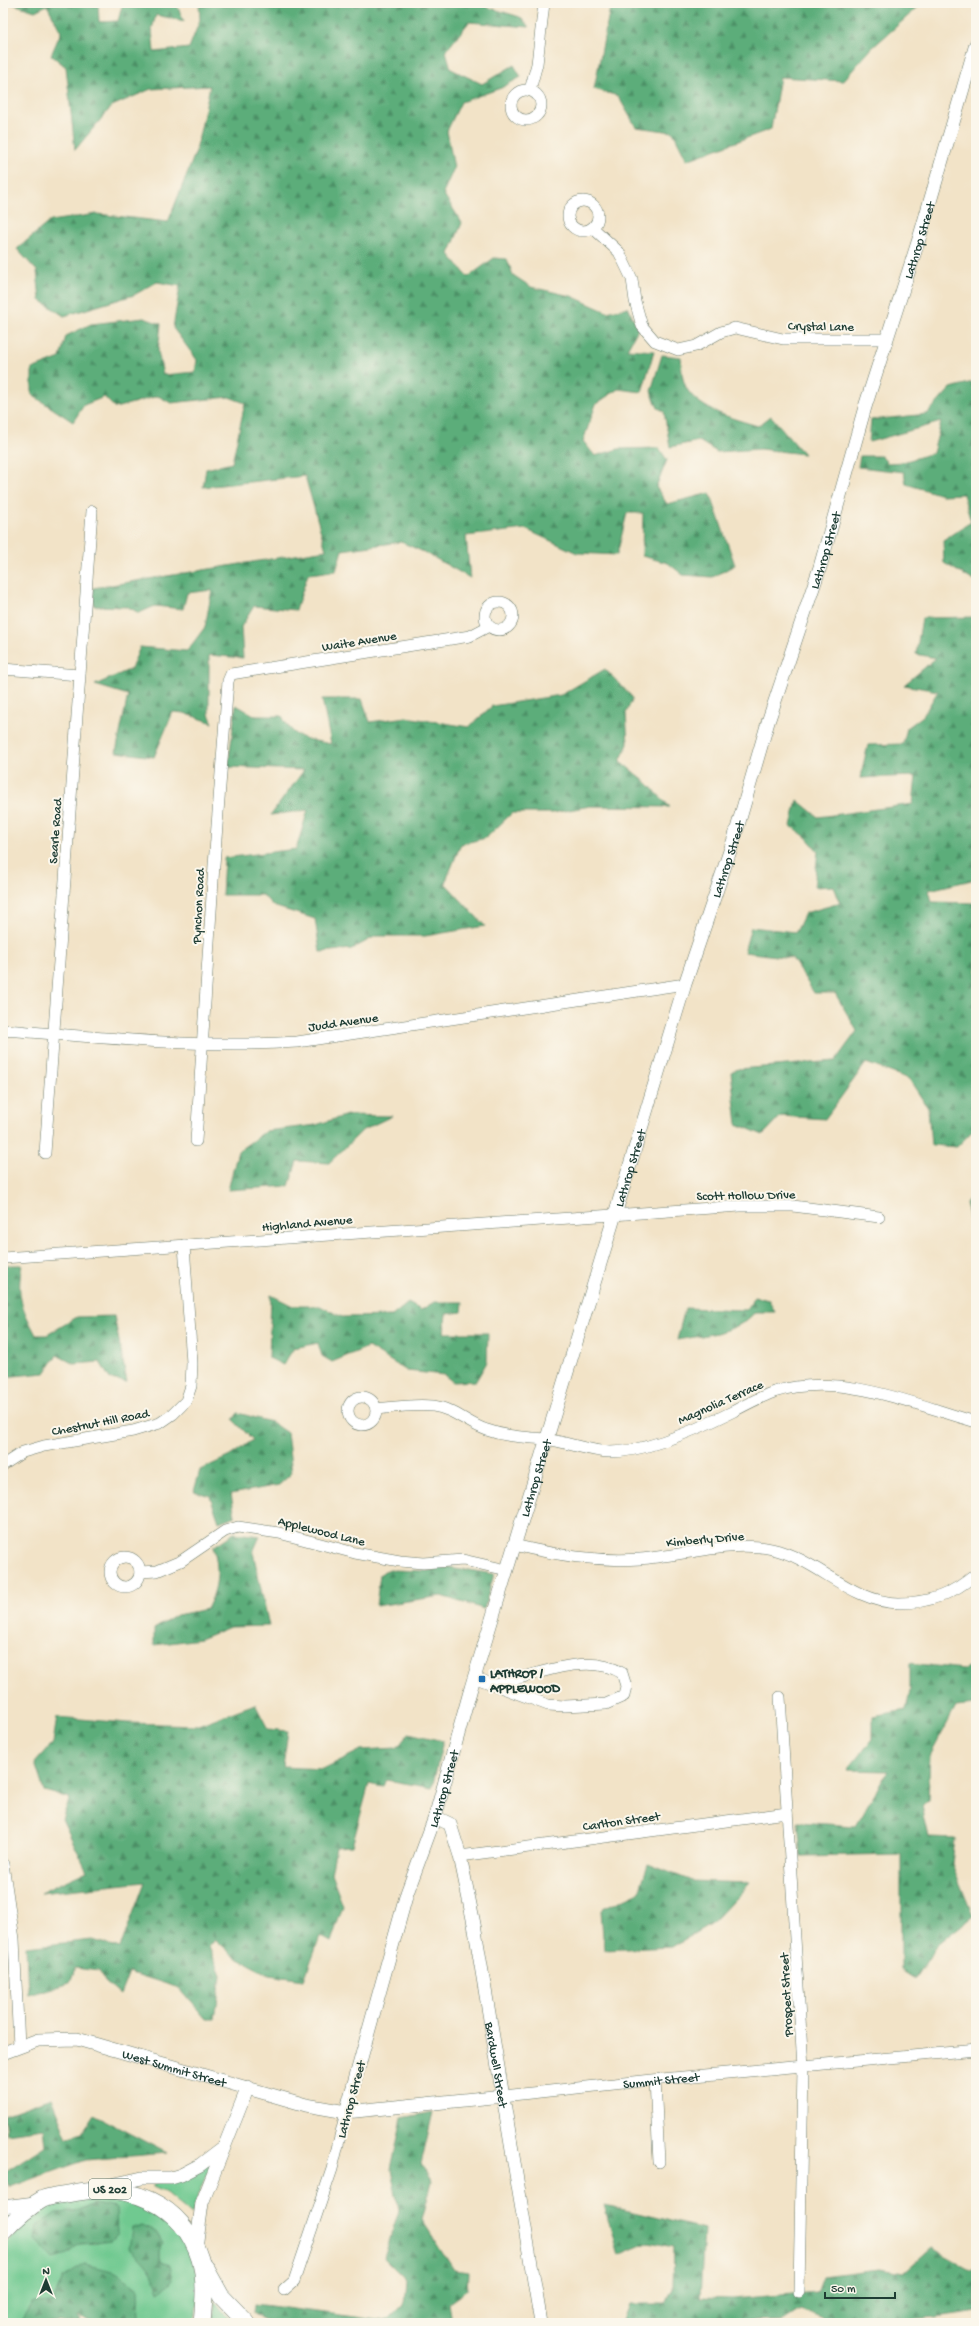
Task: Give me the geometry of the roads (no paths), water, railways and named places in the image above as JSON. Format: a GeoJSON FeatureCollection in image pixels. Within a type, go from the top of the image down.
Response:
{"type":"FeatureCollection","features":[{"type":"Feature","properties":{"kind":"main road","name":"US 202"},"geometry":{"type":"LineString","coordinates":[[3,2232],[38,2202],[50,2196],[97,2189],[125,2192],[146,2199],[163,2208],[183,2227],[221,2296],[247,2323]]}},
{"type":"Feature","properties":{"kind":"main road"},"geometry":{"type":"LineString","coordinates":[[198,2254],[204,2282],[202,2323]]}},
{"type":"Feature","properties":{"kind":"street"},"geometry":{"type":"LineString","coordinates":[[530,90],[537,64],[544,3]]}},
{"type":"Feature","properties":{"kind":"street","name":"Lathrop Street"},"geometry":{"type":"LineString","coordinates":[[284,2290],[294,2281],[332,2169],[346,2112],[407,1893],[435,1817],[514,1546],[684,984],[734,839],[768,722],[819,569],[865,407],[919,239],[976,44]]}},
{"type":"Feature","properties":{"kind":"street","name":"Crystal Lane"},"geometry":{"type":"LineString","coordinates":[[593,228],[619,252],[632,278],[642,326],[655,341],[678,350],[696,346],[720,332],[735,328],[783,339],[887,340]]}},
{"type":"Feature","properties":{"kind":"street","name":"Searle Road"},"geometry":{"type":"LineString","coordinates":[[45,1153],[92,511]]}},
{"type":"Feature","properties":{"kind":"street","name":"Waite Avenue"},"geometry":{"type":"LineString","coordinates":[[231,674],[470,636],[489,626]]}},
{"type":"Feature","properties":{"kind":"street"},"geometry":{"type":"LineString","coordinates":[[3,670],[79,675]]}},
{"type":"Feature","properties":{"kind":"street","name":"Pynchon Road"},"geometry":{"type":"LineString","coordinates":[[196,1141],[214,865],[228,681],[231,674]]}},
{"type":"Feature","properties":{"kind":"street","name":"Judd Avenue"},"geometry":{"type":"LineString","coordinates":[[3,1030],[203,1044],[241,1045],[297,1042],[684,984]]}},
{"type":"Feature","properties":{"kind":"street","name":"Scott Hollow Drive"},"geometry":{"type":"LineString","coordinates":[[614,1215],[768,1205],[793,1206],[879,1217]]}},
{"type":"Feature","properties":{"kind":"street","name":"Highland Avenue"},"geometry":{"type":"LineString","coordinates":[[3,1258],[614,1215]]}},
{"type":"Feature","properties":{"kind":"street","name":"Chestnut Hill Road"},"geometry":{"type":"LineString","coordinates":[[3,1465],[23,1452],[30,1450],[133,1431],[160,1423],[173,1414],[186,1401],[191,1386],[192,1363],[184,1245]]}},
{"type":"Feature","properties":{"kind":"street","name":"Magnolia Terrace"},"geometry":{"type":"LineString","coordinates":[[376,1409],[433,1406],[455,1414],[474,1425],[496,1434],[547,1440],[608,1452],[645,1448],[733,1412],[760,1397],[776,1392],[803,1387],[843,1387],[875,1392],[976,1422]]}},
{"type":"Feature","properties":{"kind":"street","name":"Applewood Lane"},"geometry":{"type":"LineString","coordinates":[[140,1572],[157,1571],[181,1561],[225,1531],[238,1527],[279,1533],[355,1553],[400,1561],[423,1563],[463,1560],[507,1570]]}},
{"type":"Feature","properties":{"kind":"street","name":"Kimberly Drive"},"geometry":{"type":"LineString","coordinates":[[514,1546],[548,1553],[601,1560],[640,1559],[738,1547],[772,1549],[791,1555],[872,1598],[897,1603],[921,1602],[940,1597],[953,1592],[976,1574]]}},
{"type":"Feature","properties":{"kind":"street"},"geometry":{"type":"LineString","coordinates":[[476,1678],[548,1705],[565,1706],[606,1704],[624,1696],[626,1686],[622,1673],[611,1666],[604,1665],[552,1668],[495,1685]]}},
{"type":"Feature","properties":{"kind":"street","name":"Prospect Street"},"geometry":{"type":"LineString","coordinates":[[780,1697],[795,1918],[803,2067],[799,2292]]}},
{"type":"Feature","properties":{"kind":"street","name":"Carlton Street"},"geometry":{"type":"LineString","coordinates":[[460,1856],[787,1813]]}},
{"type":"Feature","properties":{"kind":"street","name":"Bardwell Street"},"geometry":{"type":"LineString","coordinates":[[435,1817],[450,1824],[460,1856],[474,1924],[541,2323]]}},
{"type":"Feature","properties":{"kind":"street"},"geometry":{"type":"LineString","coordinates":[[3,1864],[14,1939],[19,2046]]}},
{"type":"Feature","properties":{"kind":"street","name":"West Summit Street"},"geometry":{"type":"LineString","coordinates":[[3,2053],[38,2040],[77,2039],[248,2087],[306,2105],[346,2112]]}},
{"type":"Feature","properties":{"kind":"street","name":"Summit Street"},"geometry":{"type":"LineString","coordinates":[[346,2112],[655,2080],[976,2050]]}},
{"type":"Feature","properties":{"kind":"street"},"geometry":{"type":"LineString","coordinates":[[655,2080],[659,2162]]}},
{"type":"Feature","properties":{"kind":"street"},"geometry":{"type":"LineString","coordinates":[[198,2254],[200,2211],[223,2148],[248,2087]]}},
{"type":"Feature","properties":{"kind":"street"},"geometry":{"type":"LineString","coordinates":[[97,2189],[142,2178],[171,2178],[181,2175],[200,2165],[223,2148]]}},
{"type":"Feature","properties":{"kind":"street"},"geometry":{"type":"LineString","coordinates":[[3,2207],[38,2202]]}},
{"type":"Feature","properties":{"kind":"place","name":"LATHROP / APPLEWOOD"},"geometry":{"type":"Point","coordinates":[482,1679]}}]}
